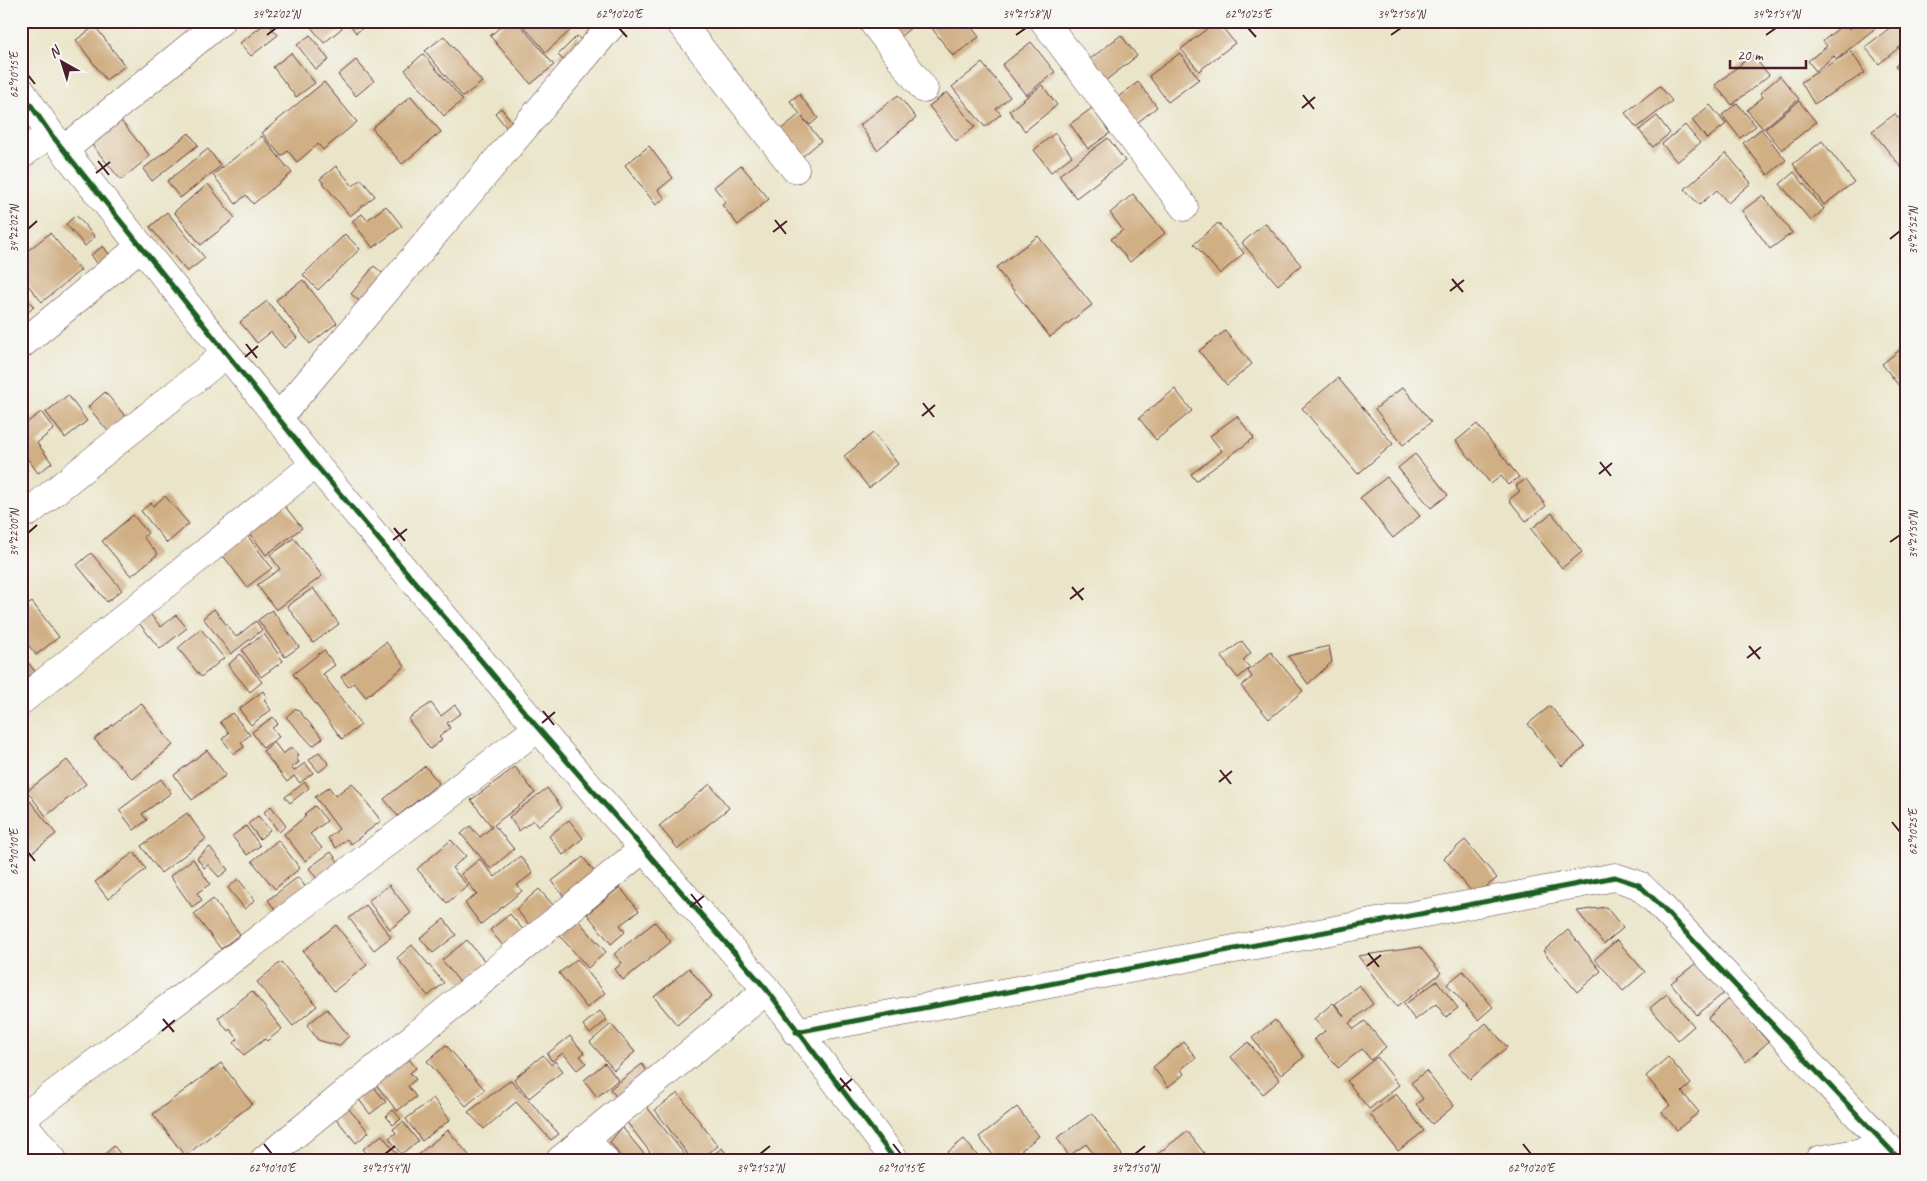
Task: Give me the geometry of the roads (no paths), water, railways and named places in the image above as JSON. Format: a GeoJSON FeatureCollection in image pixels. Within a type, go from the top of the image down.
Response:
{"type":"FeatureCollection","features":[{"type":"Feature","properties":{"kind":"street"},"geometry":{"type":"LineString","coordinates":[[21,155],[57,142],[221,21]]}},
{"type":"Feature","properties":{"kind":"street"},"geometry":{"type":"LineString","coordinates":[[278,418],[615,21]]}},
{"type":"Feature","properties":{"kind":"street"},"geometry":{"type":"LineString","coordinates":[[679,21],[794,169]]}},
{"type":"Feature","properties":{"kind":"street"},"geometry":{"type":"LineString","coordinates":[[872,21],[924,89]]}},
{"type":"Feature","properties":{"kind":"street"},"geometry":{"type":"LineString","coordinates":[[1044,21],[1184,207]]}},
{"type":"Feature","properties":{"kind":"street"},"geometry":{"type":"LineString","coordinates":[[21,92],[57,142],[314,464],[538,728],[766,990],[895,1160]]}},
{"type":"Feature","properties":{"kind":"street"},"geometry":{"type":"LineString","coordinates":[[21,345],[141,246]]}},
{"type":"Feature","properties":{"kind":"street"},"geometry":{"type":"LineString","coordinates":[[29,512],[226,354]]}},
{"type":"Feature","properties":{"kind":"street"},"geometry":{"type":"LineString","coordinates":[[21,701],[314,464]]}},
{"type":"Feature","properties":{"kind":"street"},"geometry":{"type":"LineString","coordinates":[[53,1160],[21,1120],[538,728]]}},
{"type":"Feature","properties":{"kind":"street"},"geometry":{"type":"LineString","coordinates":[[264,1160],[643,849]]}},
{"type":"Feature","properties":{"kind":"street"},"geometry":{"type":"LineString","coordinates":[[796,1032],[1615,877],[1638,885],[1656,901],[1894,1153]]}},
{"type":"Feature","properties":{"kind":"street"},"geometry":{"type":"LineString","coordinates":[[560,1160],[766,990]]}},
{"type":"Feature","properties":{"kind":"street"},"geometry":{"type":"LineString","coordinates":[[585,1139],[604,1160]]}},
{"type":"Feature","properties":{"kind":"street"},"geometry":{"type":"LineString","coordinates":[[1819,1160],[1894,1153]]}}]}
